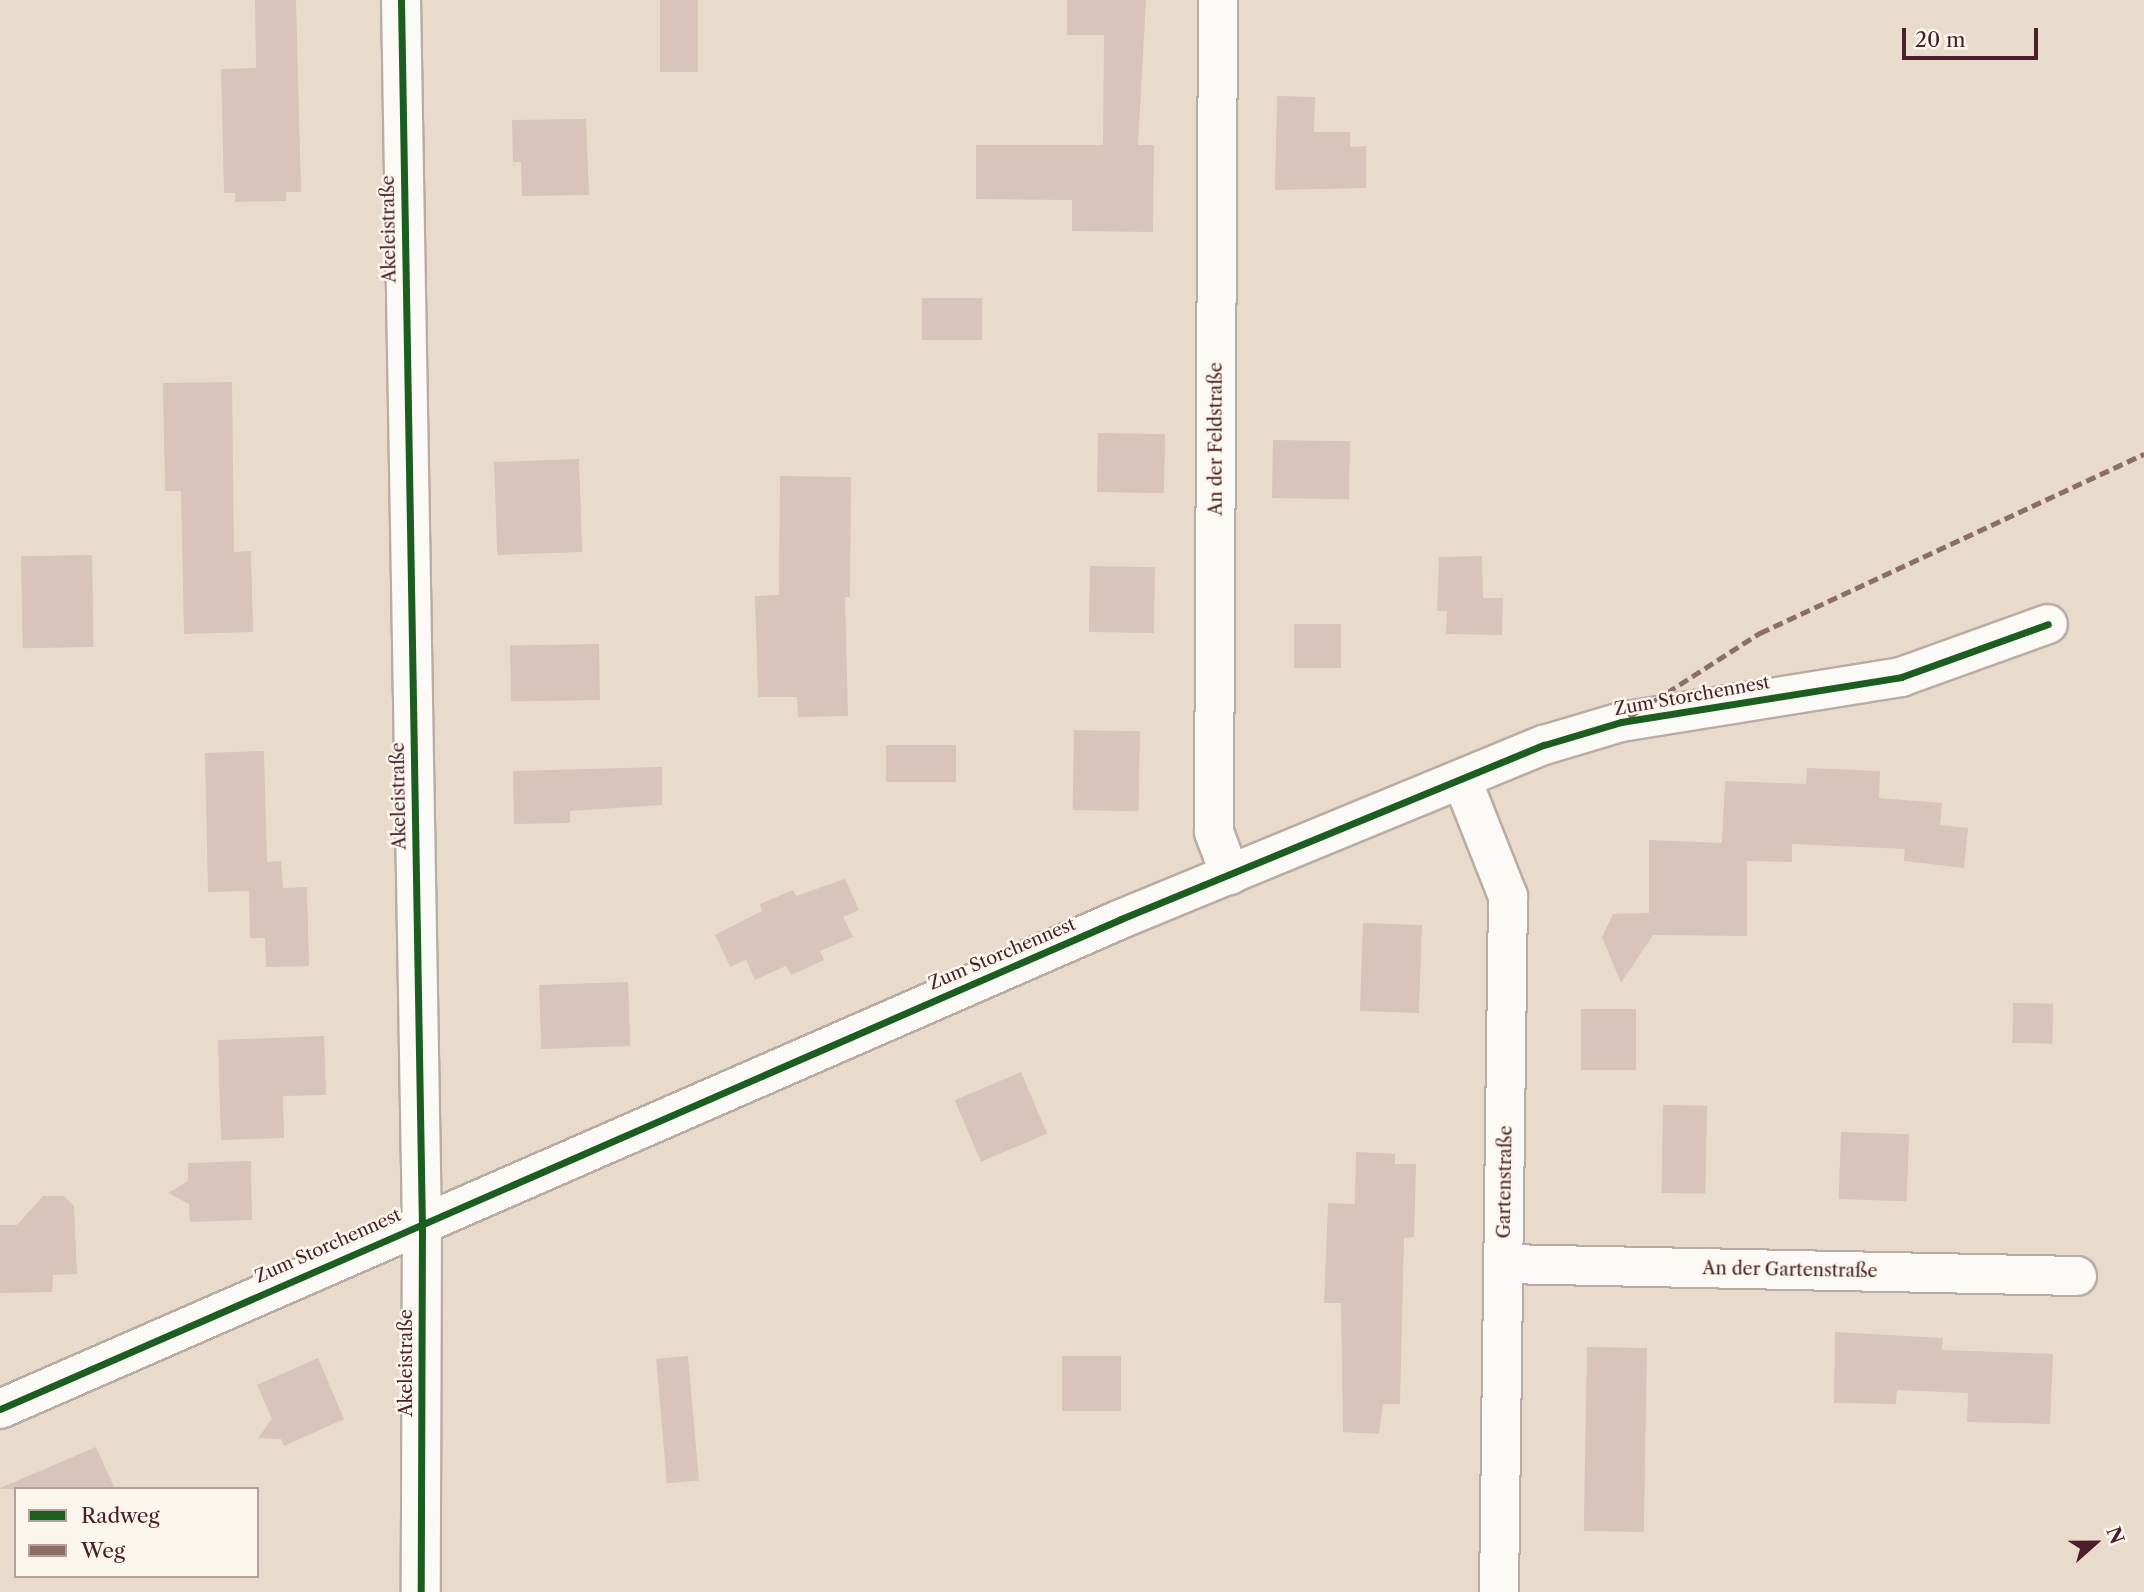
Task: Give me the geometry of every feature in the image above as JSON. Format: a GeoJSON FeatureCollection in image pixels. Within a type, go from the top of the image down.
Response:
{"type":"FeatureCollection","features":[{"type":"Feature","properties":{"kind":"street","name":"Akeleistraße"},"geometry":{"type":"LineString","coordinates":[[401,0],[422,1222],[421,1592]]}},
{"type":"Feature","properties":{"kind":"street","name":"An der Feldstraße"},"geometry":{"type":"LineString","coordinates":[[1218,0],[1214,832],[1230,875]]}},
{"type":"Feature","properties":{"kind":"street","name":"Zum Storchennest"},"geometry":{"type":"LineString","coordinates":[[0,1409],[422,1222],[1230,875],[1544,745],[1620,722],[1900,677],[2048,624]]}},
{"type":"Feature","properties":{"kind":"street","name":"Gartenstraße"},"geometry":{"type":"LineString","coordinates":[[1462,780],[1508,897],[1499,1592]]}},
{"type":"Feature","properties":{"kind":"street","name":"An der Gartenstraße"},"geometry":{"type":"LineString","coordinates":[[1504,1264],[2077,1276]]}},
{"type":"Feature","properties":{"kind":"building"},"geometry":{"type":"Polygon","coordinates":[[[255,0],[296,0],[301,192],[286,192],[286,201],[235,202],[235,193],[224,193],[221,69],[256,68],[255,0]]]}},
{"type":"Feature","properties":{"kind":"building"},"geometry":{"type":"Polygon","coordinates":[[[660,0],[698,0],[698,72],[660,72],[660,0]]]}},
{"type":"Feature","properties":{"kind":"building"},"geometry":{"type":"Polygon","coordinates":[[[1067,0],[1146,0],[1138,145],[1154,145],[1153,232],[1072,231],[1072,200],[976,199],[976,145],[1103,145],[1104,35],[1067,35],[1067,0]]]}},
{"type":"Feature","properties":{"kind":"building"},"geometry":{"type":"Polygon","coordinates":[[[1277,96],[1315,97],[1314,132],[1350,132],[1350,147],[1366,146],[1366,188],[1275,190],[1277,96]]]}},
{"type":"Feature","properties":{"kind":"building"},"geometry":{"type":"Polygon","coordinates":[[[586,119],[589,195],[522,196],[521,162],[513,162],[512,120],[586,119]]]}},
{"type":"Feature","properties":{"kind":"building"},"geometry":{"type":"Polygon","coordinates":[[[922,298],[982,298],[982,340],[922,340],[922,298]]]}},
{"type":"Feature","properties":{"kind":"building"},"geometry":{"type":"Polygon","coordinates":[[[232,382],[234,552],[251,551],[253,632],[184,634],[181,491],[165,491],[163,383],[232,382]]]}},
{"type":"Feature","properties":{"kind":"building"},"geometry":{"type":"Polygon","coordinates":[[[1098,433],[1165,434],[1164,493],[1097,492],[1098,433]]]}},
{"type":"Feature","properties":{"kind":"building"},"geometry":{"type":"Polygon","coordinates":[[[1273,440],[1350,441],[1349,499],[1272,498],[1273,440]]]}},
{"type":"Feature","properties":{"kind":"building"},"geometry":{"type":"Polygon","coordinates":[[[579,459],[582,552],[497,555],[494,462],[579,459]]]}},
{"type":"Feature","properties":{"kind":"building"},"geometry":{"type":"Polygon","coordinates":[[[780,476],[851,477],[850,597],[845,597],[848,716],[798,717],[797,697],[758,697],[755,596],[779,595],[780,476]]]}},
{"type":"Feature","properties":{"kind":"building"},"geometry":{"type":"Polygon","coordinates":[[[92,555],[94,647],[23,648],[21,556],[92,555]]]}},
{"type":"Feature","properties":{"kind":"building"},"geometry":{"type":"Polygon","coordinates":[[[1482,556],[1483,598],[1503,598],[1502,635],[1446,634],[1447,611],[1437,611],[1439,557],[1482,556]]]}},
{"type":"Feature","properties":{"kind":"building"},"geometry":{"type":"Polygon","coordinates":[[[1090,566],[1155,567],[1154,633],[1089,632],[1090,566]]]}},
{"type":"Feature","properties":{"kind":"building"},"geometry":{"type":"Polygon","coordinates":[[[1294,624],[1341,624],[1341,668],[1294,668],[1294,624]]]}},
{"type":"Feature","properties":{"kind":"building"},"geometry":{"type":"Polygon","coordinates":[[[599,644],[600,700],[511,702],[510,646],[599,644]]]}},
{"type":"Feature","properties":{"kind":"building"},"geometry":{"type":"Polygon","coordinates":[[[1074,730],[1140,731],[1139,811],[1073,810],[1074,730]]]}},
{"type":"Feature","properties":{"kind":"building"},"geometry":{"type":"Polygon","coordinates":[[[886,745],[956,745],[956,782],[886,782],[886,745]]]}},
{"type":"Feature","properties":{"kind":"building"},"geometry":{"type":"Polygon","coordinates":[[[264,751],[267,862],[281,861],[283,888],[307,887],[309,966],[266,967],[265,938],[250,938],[249,891],[208,892],[205,753],[264,751]]]}},
{"type":"Feature","properties":{"kind":"building"},"geometry":{"type":"Polygon","coordinates":[[[662,767],[662,805],[570,811],[570,823],[514,824],[513,771],[662,767]]]}},
{"type":"Feature","properties":{"kind":"building"},"geometry":{"type":"Polygon","coordinates":[[[1807,768],[1880,771],[1879,798],[1942,803],[1940,825],[1968,828],[1964,868],[1904,861],[1905,849],[1792,844],[1792,862],[1747,861],[1747,936],[1653,935],[1621,983],[1602,937],[1613,914],[1649,913],[1649,840],[1722,843],[1725,781],[1806,784],[1807,768]]]}},
{"type":"Feature","properties":{"kind":"building"},"geometry":{"type":"Polygon","coordinates":[[[845,879],[859,910],[843,917],[853,937],[820,951],[824,960],[791,975],[786,966],[755,980],[746,960],[730,967],[715,935],[762,911],[760,904],[793,890],[796,896],[845,879]]]}},
{"type":"Feature","properties":{"kind":"building"},"geometry":{"type":"Polygon","coordinates":[[[1363,923],[1422,925],[1419,1013],[1360,1011],[1363,923]]]}},
{"type":"Feature","properties":{"kind":"building"},"geometry":{"type":"Polygon","coordinates":[[[628,982],[630,1046],[541,1049],[539,985],[628,982]]]}},
{"type":"Feature","properties":{"kind":"building"},"geometry":{"type":"Polygon","coordinates":[[[2013,1003],[2053,1004],[2052,1044],[2012,1043],[2013,1003]]]}},
{"type":"Feature","properties":{"kind":"building"},"geometry":{"type":"Polygon","coordinates":[[[1581,1009],[1636,1009],[1636,1070],[1581,1070],[1581,1009]]]}},
{"type":"Feature","properties":{"kind":"building"},"geometry":{"type":"Polygon","coordinates":[[[324,1036],[326,1095],[283,1096],[284,1138],[221,1140],[218,1040],[324,1036]]]}},
{"type":"Feature","properties":{"kind":"building"},"geometry":{"type":"Polygon","coordinates":[[[1021,1072],[1047,1134],[981,1162],[955,1100],[1021,1072]]]}},
{"type":"Feature","properties":{"kind":"building"},"geometry":{"type":"Polygon","coordinates":[[[1663,1105],[1707,1106],[1705,1194],[1661,1193],[1663,1105]]]}},
{"type":"Feature","properties":{"kind":"building"},"geometry":{"type":"Polygon","coordinates":[[[1841,1132],[1909,1134],[1907,1201],[1839,1199],[1841,1132]]]}},
{"type":"Feature","properties":{"kind":"building"},"geometry":{"type":"Polygon","coordinates":[[[1356,1152],[1395,1154],[1395,1164],[1416,1164],[1414,1237],[1404,1238],[1400,1404],[1383,1404],[1379,1434],[1343,1432],[1341,1303],[1324,1303],[1328,1203],[1355,1204],[1356,1152]]]}},
{"type":"Feature","properties":{"kind":"building"},"geometry":{"type":"Polygon","coordinates":[[[251,1161],[252,1220],[190,1222],[189,1204],[168,1193],[188,1181],[188,1163],[251,1161]]]}},
{"type":"Feature","properties":{"kind":"building"},"geometry":{"type":"Polygon","coordinates":[[[43,1196],[64,1196],[74,1206],[77,1274],[53,1275],[52,1292],[0,1293],[0,1225],[17,1225],[43,1196]]]}},
{"type":"Feature","properties":{"kind":"building"},"geometry":{"type":"Polygon","coordinates":[[[1835,1332],[1943,1338],[1942,1350],[2053,1354],[2050,1424],[1967,1422],[1968,1393],[1897,1390],[1896,1404],[1834,1403],[1835,1332]]]}},
{"type":"Feature","properties":{"kind":"building"},"geometry":{"type":"Polygon","coordinates":[[[1587,1347],[1647,1348],[1644,1532],[1584,1531],[1587,1347]]]}},
{"type":"Feature","properties":{"kind":"building"},"geometry":{"type":"Polygon","coordinates":[[[688,1356],[699,1481],[667,1483],[656,1359],[688,1356]]]}},
{"type":"Feature","properties":{"kind":"building"},"geometry":{"type":"Polygon","coordinates":[[[1062,1356],[1121,1356],[1121,1411],[1062,1411],[1062,1356]]]}},
{"type":"Feature","properties":{"kind":"building"},"geometry":{"type":"Polygon","coordinates":[[[318,1358],[344,1419],[284,1446],[281,1439],[258,1438],[272,1419],[257,1385],[318,1358]]]}},
{"type":"Feature","properties":{"kind":"building"},"geometry":{"type":"Polygon","coordinates":[[[96,1447],[114,1487],[14,1489],[0,1488],[96,1447]]]}},
{"type":"Feature","properties":{"kind":"marked path"},"geometry":{"type":"LineString","coordinates":[[1629,717],[1760,633],[2144,454]]}},
{"type":"Feature","properties":{"kind":"cycle path"},"geometry":{"type":"LineString","coordinates":[[401,0],[422,1222],[421,1592]]}},
{"type":"Feature","properties":{"kind":"cycle path"},"geometry":{"type":"LineString","coordinates":[[0,1409],[1121,919],[1544,745],[1621,722],[1901,677],[2048,624]]}}]}
